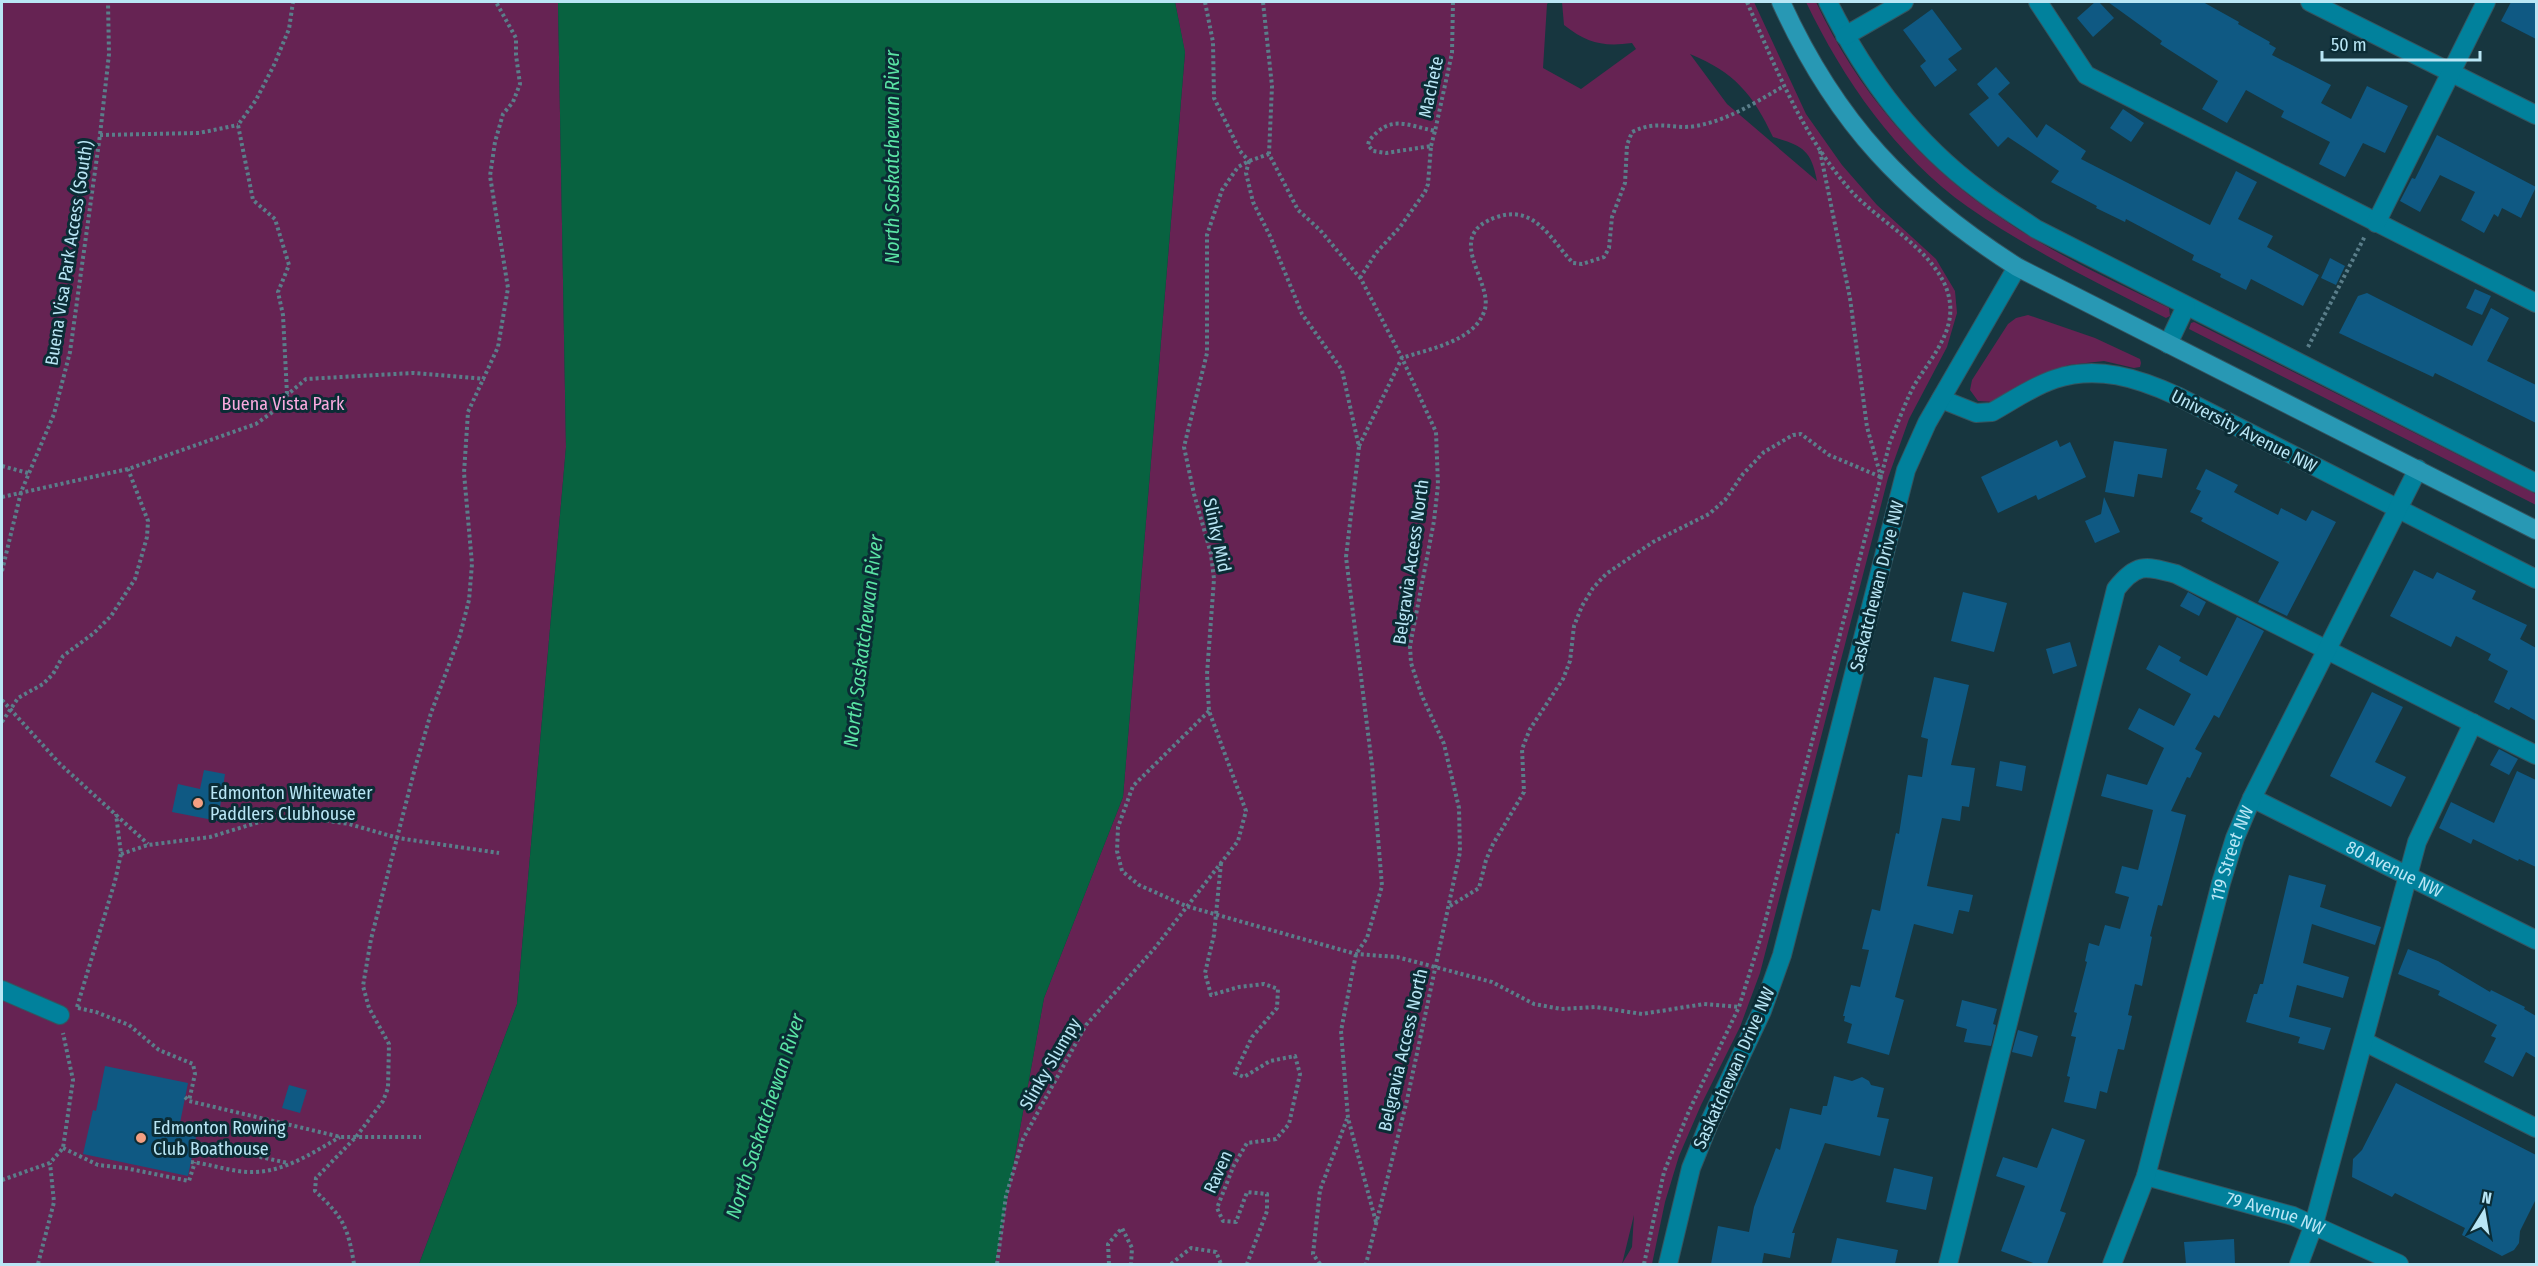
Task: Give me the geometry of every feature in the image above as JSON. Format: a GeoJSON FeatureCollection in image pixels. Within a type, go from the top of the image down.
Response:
{"type":"FeatureCollection","features":[{"type":"Feature","properties":{"kind":"main road"},"geometry":{"type":"LineString","coordinates":[[1781,2],[1820,78],[1860,134],[1903,181],[1942,216],[2017,267],[2536,530]]}},
{"type":"Feature","properties":{"kind":"street"},"geometry":{"type":"LineString","coordinates":[[1828,2],[1845,36],[1890,104],[1931,149],[1979,190],[2036,229],[2536,483]]}},
{"type":"Feature","properties":{"kind":"street"},"geometry":{"type":"LineString","coordinates":[[1845,36],[1904,2]]}},
{"type":"Feature","properties":{"kind":"street"},"geometry":{"type":"LineString","coordinates":[[2038,2],[2086,75],[2536,303]]}},
{"type":"Feature","properties":{"kind":"street"},"geometry":{"type":"LineString","coordinates":[[2310,2],[2536,115]]}},
{"type":"Feature","properties":{"kind":"street"},"geometry":{"type":"LineString","coordinates":[[2374,222],[2486,2]]}},
{"type":"Feature","properties":{"kind":"street","name":"Saskatchewan Drive NW"},"geometry":{"type":"LineString","coordinates":[[1668,1264],[1691,1168],[1710,1121],[1762,1011],[1782,955],[1906,470],[1927,423],[2017,267]]}},
{"type":"Feature","properties":{"kind":"street"},"geometry":{"type":"LineString","coordinates":[[2168,344],[2186,306]]}},
{"type":"Feature","properties":{"kind":"street","name":"University Avenue NW"},"geometry":{"type":"LineString","coordinates":[[1941,399],[1984,414],[2064,376],[2093,372],[2127,376],[2177,396],[2536,579]]}},
{"type":"Feature","properties":{"kind":"street","name":"119 Street NW"},"geometry":{"type":"LineString","coordinates":[[2112,1264],[2146,1176],[2221,883],[2235,838],[2252,798],[2418,469]]}},
{"type":"Feature","properties":{"kind":"street"},"geometry":{"type":"LineString","coordinates":[[1948,1264],[2116,589],[2128,573],[2148,567],[2176,574],[2536,755]]}},
{"type":"Feature","properties":{"kind":"street"},"geometry":{"type":"LineString","coordinates":[[2299,1264],[2314,1224],[2365,1042],[2417,842],[2473,723]]}},
{"type":"Feature","properties":{"kind":"street","name":"80 Avenue NW"},"geometry":{"type":"LineString","coordinates":[[2252,798],[2536,940]]}},
{"type":"Feature","properties":{"kind":"street"},"geometry":{"type":"LineString","coordinates":[[2,990],[69,1011]]}},
{"type":"Feature","properties":{"kind":"street"},"geometry":{"type":"LineString","coordinates":[[2365,1042],[2536,1128]]}},
{"type":"Feature","properties":{"kind":"street","name":"79 Avenue NW"},"geometry":{"type":"LineString","coordinates":[[2146,1176],[2293,1216],[2399,1264]]}},
{"type":"Feature","properties":{"kind":"path","name":"Buena Visa Park Access (South)"},"geometry":{"type":"LineString","coordinates":[[2,571],[21,492],[54,414],[70,352],[109,54],[108,2]]}},
{"type":"Feature","properties":{"kind":"path"},"geometry":{"type":"LineString","coordinates":[[100,135],[199,133],[238,125],[256,100],[274,65],[289,29],[293,2]]}},
{"type":"Feature","properties":{"kind":"path"},"geometry":{"type":"LineString","coordinates":[[354,1264],[350,1236],[337,1212],[315,1191],[316,1178],[356,1137],[383,1101],[388,1088],[389,1044],[369,1008],[363,986],[371,939],[431,713],[460,635],[469,600],[472,564],[464,473],[468,411],[485,379],[498,347],[508,288],[490,176],[495,142],[503,114],[513,102],[520,84],[516,38],[496,2]]}},
{"type":"Feature","properties":{"kind":"path"},"geometry":{"type":"LineString","coordinates":[[1205,2],[1213,42],[1214,98],[1235,142],[1249,161]]}},
{"type":"Feature","properties":{"kind":"path","name":"Belgravia Access North"},"geometry":{"type":"LineString","coordinates":[[1263,2],[1272,86],[1269,154],[1298,210],[1320,230],[1360,278],[1402,358],[1436,432],[1438,485],[1434,521],[1410,646],[1412,663],[1422,696],[1444,744],[1459,808],[1460,852],[1407,1100],[1366,1264]]}},
{"type":"Feature","properties":{"kind":"path","name":"Machete"},"geometry":{"type":"LineString","coordinates":[[1431,147],[1386,153],[1373,151],[1368,145],[1375,133],[1387,124],[1394,123],[1436,131],[1452,53],[1453,2]]}},
{"type":"Feature","properties":{"kind":"path"},"geometry":{"type":"LineString","coordinates":[[1644,1264],[1665,1172],[1676,1140],[1739,1007],[1763,930],[1890,442],[1914,386],[1944,337],[1950,317],[1950,299],[1933,267],[1917,248],[1854,194],[1802,123],[1747,2]]}},
{"type":"Feature","properties":{"kind":"path"},"geometry":{"type":"LineString","coordinates":[[1376,1223],[1348,1118],[1341,1031],[1356,954],[1367,938],[1382,886],[1372,765],[1346,557],[1359,447],[1402,358],[1457,339],[1476,326],[1485,312],[1486,300],[1473,265],[1471,243],[1475,233],[1484,222],[1499,216],[1530,216],[1573,263],[1582,264],[1604,257],[1609,248],[1612,217],[1625,183],[1627,145],[1632,132],[1645,126],[1661,124],[1693,127],[1725,120],[1784,86]]}},
{"type":"Feature","properties":{"kind":"path"},"geometry":{"type":"LineString","coordinates":[[238,125],[253,200],[275,219],[289,265],[278,292],[283,315],[287,395]]}},
{"type":"Feature","properties":{"kind":"path"},"geometry":{"type":"LineString","coordinates":[[1360,278],[1376,253],[1400,227],[1425,192],[1428,184],[1431,147],[1436,131]]}},
{"type":"Feature","properties":{"kind":"path"},"geometry":{"type":"LineString","coordinates":[[1819,148],[1850,298],[1867,427],[1881,477]]}},
{"type":"Feature","properties":{"kind":"path"},"geometry":{"type":"LineString","coordinates":[[1249,161],[1269,154]]}},
{"type":"Feature","properties":{"kind":"path"},"geometry":{"type":"LineString","coordinates":[[1249,161],[1246,173],[1253,202],[1270,236],[1302,314],[1342,370],[1359,447]]}},
{"type":"Feature","properties":{"kind":"path","name":"Slinky Mid"},"geometry":{"type":"LineString","coordinates":[[1186,906],[1238,841],[1246,811],[1209,711],[1207,675],[1214,579],[1211,554],[1194,494],[1184,447],[1208,353],[1207,235],[1222,190],[1238,167],[1249,161]]}},
{"type":"Feature","properties":{"kind":"path"},"geometry":{"type":"LineString","coordinates":[[2300,364],[2374,222]]}},
{"type":"Feature","properties":{"kind":"path"},"geometry":{"type":"LineString","coordinates":[[2,497],[128,469],[256,424],[274,411],[287,395],[306,379],[413,373],[485,379]]}},
{"type":"Feature","properties":{"kind":"path"},"geometry":{"type":"LineString","coordinates":[[1450,906],[1479,888],[1486,860],[1524,792],[1522,749],[1539,712],[1563,679],[1570,661],[1574,626],[1582,606],[1593,588],[1606,574],[1666,534],[1708,514],[1725,500],[1743,474],[1764,452],[1793,435],[1801,434],[1829,455],[1881,477]]}},
{"type":"Feature","properties":{"kind":"path"},"geometry":{"type":"LineString","coordinates":[[2,466],[28,473]]}},
{"type":"Feature","properties":{"kind":"path"},"geometry":{"type":"LineString","coordinates":[[2,722],[18,698],[43,684],[53,674],[63,656],[94,633],[111,616],[135,579],[147,537],[148,521],[128,469]]}},
{"type":"Feature","properties":{"kind":"path"},"geometry":{"type":"LineString","coordinates":[[2,700],[9,711],[60,764],[98,801],[116,813],[148,845]]}},
{"type":"Feature","properties":{"kind":"path"},"geometry":{"type":"LineString","coordinates":[[1209,711],[1133,786],[1118,827],[1117,851],[1122,871],[1139,885],[1186,906],[1356,954],[1397,957],[1492,982],[1534,1004],[1561,1009],[1596,1007],[1642,1014],[1704,1004],[1739,1007]]}},
{"type":"Feature","properties":{"kind":"path"},"geometry":{"type":"LineString","coordinates":[[2,1179],[50,1163],[63,1148],[72,1080],[69,1011],[112,891],[121,854],[116,813]]}},
{"type":"Feature","properties":{"kind":"path"},"geometry":{"type":"LineString","coordinates":[[121,854],[148,845],[210,837],[266,820],[296,816],[349,824],[398,838],[499,853]]}},
{"type":"Feature","properties":{"kind":"path"},"geometry":{"type":"LineString","coordinates":[[1216,913],[1221,862]]}},
{"type":"Feature","properties":{"kind":"path","name":"Slinky Slumpy"},"geometry":{"type":"LineString","coordinates":[[997,1264],[1006,1196],[1023,1139],[1086,1025],[1154,949],[1186,906]]}},
{"type":"Feature","properties":{"kind":"path","name":"Raven"},"geometry":{"type":"LineString","coordinates":[[1216,913],[1205,973],[1211,995],[1239,987],[1264,984],[1278,989],[1277,1008],[1252,1037],[1235,1073],[1244,1077],[1270,1061],[1295,1056],[1300,1074],[1289,1124],[1276,1139],[1247,1143],[1234,1165],[1217,1208],[1223,1221],[1236,1222],[1247,1192],[1267,1194],[1267,1211],[1247,1264]]}},
{"type":"Feature","properties":{"kind":"path"},"geometry":{"type":"LineString","coordinates":[[69,1011],[96,1011],[129,1025],[159,1050],[193,1064],[195,1074],[187,1099],[341,1137],[421,1137]]}},
{"type":"Feature","properties":{"kind":"path"},"geometry":{"type":"LineString","coordinates":[[1320,1264],[1313,1254],[1320,1190],[1348,1118]]}},
{"type":"Feature","properties":{"kind":"path"},"geometry":{"type":"LineString","coordinates":[[63,1148],[98,1166],[125,1168],[189,1181],[193,1162],[253,1173],[299,1161],[341,1137]]}},
{"type":"Feature","properties":{"kind":"path"},"geometry":{"type":"LineString","coordinates":[[195,1143],[290,1163]]}},
{"type":"Feature","properties":{"kind":"path"},"geometry":{"type":"LineString","coordinates":[[38,1264],[54,1202],[50,1163]]}},
{"type":"Feature","properties":{"kind":"path"},"geometry":{"type":"LineString","coordinates":[[1109,1264],[1108,1244],[1122,1228],[1132,1248],[1131,1264]]}},
{"type":"Feature","properties":{"kind":"path"},"geometry":{"type":"LineString","coordinates":[[1172,1264],[1191,1248],[1216,1252],[1221,1264]]}},
{"type":"Feature","properties":{"kind":"green space","name":"Buena Vista Park"},"geometry":{"type":"Polygon","coordinates":[[[2,2],[558,2],[566,447],[517,1004],[419,1264],[2,1264],[2,2]]]}},
{"type":"Feature","properties":{"kind":"green space"},"geometry":{"type":"Polygon","coordinates":[[[1175,2],[1549,2],[1547,4],[1543,68],[1581,89],[1636,49],[1632,43],[1604,44],[1588,40],[1572,31],[1564,25],[1562,2],[1754,2],[1806,114],[1842,165],[1877,205],[1936,259],[1955,291],[1957,313],[1947,347],[1909,419],[1888,478],[1760,973],[1740,1027],[1701,1105],[1679,1156],[1665,1202],[1652,1264],[1622,1264],[995,1264],[1044,998],[1123,797],[1185,53],[1175,2]],[[1690,54],[1727,104],[1817,181],[1812,162],[1804,150],[1773,137],[1758,108],[1741,86],[1705,61],[1690,54]],[[1634,1215],[1622,1264],[1632,1247],[1634,1215]]]}},
{"type":"Feature","properties":{"kind":"green space"},"geometry":{"type":"Polygon","coordinates":[[[1806,2],[1816,2],[1851,66],[1872,96],[1919,151],[1946,176],[1974,199],[2024,233],[2085,267],[2169,308],[2170,316],[2166,318],[2040,252],[1992,223],[1942,187],[1895,140],[1874,114],[1837,59],[1806,2]]]}},
{"type":"Feature","properties":{"kind":"green space"},"geometry":{"type":"Polygon","coordinates":[[[2028,315],[2095,338],[2140,359],[2140,367],[2134,368],[2104,361],[2068,365],[1994,402],[1978,401],[1970,390],[1972,380],[2008,324],[2016,318],[2028,315]]]}},
{"type":"Feature","properties":{"kind":"green space"},"geometry":{"type":"Polygon","coordinates":[[[2194,322],[2536,494],[2536,505],[2189,329],[2191,323],[2194,322]]]}},
{"type":"Feature","properties":{"kind":"water","name":"North Saskatchewan River"},"geometry":{"type":"Polygon","coordinates":[[[558,2],[1175,2],[1185,52],[1123,797],[1044,998],[995,1264],[419,1264],[517,1004],[566,447],[558,2]]]}},
{"type":"Feature","properties":{"kind":"building"},"geometry":{"type":"Polygon","coordinates":[[[2095,2],[2099,2],[2114,18],[2093,37],[2077,18],[2095,2]]]}},
{"type":"Feature","properties":{"kind":"building"},"geometry":{"type":"Polygon","coordinates":[[[2108,2],[2203,2],[2270,42],[2269,44],[2276,48],[2272,55],[2331,85],[2321,103],[2351,119],[2367,86],[2408,106],[2385,153],[2363,143],[2345,177],[2319,164],[2330,142],[2281,117],[2284,111],[2246,90],[2227,123],[2202,109],[2218,81],[2160,44],[2162,41],[2108,2]]]}},
{"type":"Feature","properties":{"kind":"building"},"geometry":{"type":"Polygon","coordinates":[[[2511,2],[2536,2],[2536,39],[2501,21],[2511,2]]]}},
{"type":"Feature","properties":{"kind":"building"},"geometry":{"type":"Polygon","coordinates":[[[1932,9],[1962,49],[1948,59],[1957,70],[1935,87],[1920,66],[1926,61],[1903,30],[1932,9]]]}},
{"type":"Feature","properties":{"kind":"building"},"geometry":{"type":"Polygon","coordinates":[[[1996,67],[2010,83],[1998,94],[2037,138],[2046,124],[2086,151],[2081,159],[2210,225],[2236,171],[2257,182],[2238,219],[2273,236],[2267,247],[2319,275],[2303,306],[2251,279],[2246,290],[2220,277],[2221,274],[2192,260],[2194,255],[2126,219],[2125,222],[2096,208],[2097,206],[2051,182],[2059,171],[2008,137],[1998,147],[1969,114],[1989,98],[1977,84],[1996,67]]]}},
{"type":"Feature","properties":{"kind":"building"},"geometry":{"type":"Polygon","coordinates":[[[2123,109],[2144,123],[2131,142],[2110,128],[2123,109]]]}},
{"type":"Feature","properties":{"kind":"building"},"geometry":{"type":"Polygon","coordinates":[[[2437,135],[2536,187],[2521,218],[2502,208],[2498,217],[2494,214],[2484,233],[2461,220],[2475,192],[2440,175],[2420,212],[2400,201],[2412,178],[2415,179],[2437,135]]]}},
{"type":"Feature","properties":{"kind":"building"},"geometry":{"type":"Polygon","coordinates":[[[2330,258],[2345,266],[2336,285],[2321,278],[2330,258]]]}},
{"type":"Feature","properties":{"kind":"building"},"geometry":{"type":"Polygon","coordinates":[[[2475,289],[2491,296],[2482,315],[2466,308],[2475,289]]]}},
{"type":"Feature","properties":{"kind":"building"},"geometry":{"type":"Polygon","coordinates":[[[2367,293],[2472,346],[2491,308],[2509,318],[2487,361],[2536,385],[2536,423],[2435,373],[2433,377],[2339,333],[2358,296],[2367,293]]]}},
{"type":"Feature","properties":{"kind":"building"},"geometry":{"type":"Polygon","coordinates":[[[2057,440],[2060,447],[2070,442],[2086,477],[2038,500],[2036,495],[1998,513],[1981,477],[2057,440]]]}},
{"type":"Feature","properties":{"kind":"building"},"geometry":{"type":"Polygon","coordinates":[[[2114,441],[2167,449],[2162,478],[2138,474],[2134,497],[2105,492],[2114,441]]]}},
{"type":"Feature","properties":{"kind":"building"},"geometry":{"type":"Polygon","coordinates":[[[2206,469],[2238,485],[2234,492],[2278,515],[2281,508],[2306,521],[2312,510],[2336,522],[2287,616],[2258,602],[2279,562],[2201,521],[2203,518],[2190,512],[2201,491],[2196,489],[2206,469]]]}},
{"type":"Feature","properties":{"kind":"building"},"geometry":{"type":"Polygon","coordinates":[[[2104,497],[2120,532],[2095,543],[2085,521],[2101,514],[2104,497]]]}},
{"type":"Feature","properties":{"kind":"building"},"geometry":{"type":"Polygon","coordinates":[[[2414,570],[2433,579],[2437,572],[2476,591],[2472,599],[2527,625],[2520,639],[2536,648],[2536,721],[2511,707],[2509,710],[2494,702],[2508,671],[2488,660],[2491,654],[2456,636],[2451,647],[2390,616],[2414,570]]]}},
{"type":"Feature","properties":{"kind":"building"},"geometry":{"type":"Polygon","coordinates":[[[1963,592],[2007,603],[1994,652],[1951,641],[1963,592]]]}},
{"type":"Feature","properties":{"kind":"building"},"geometry":{"type":"Polygon","coordinates":[[[2188,592],[2206,602],[2199,616],[2180,606],[2188,592]]]}},
{"type":"Feature","properties":{"kind":"building"},"geometry":{"type":"Polygon","coordinates":[[[2237,617],[2264,631],[2219,718],[2214,715],[2195,749],[2202,753],[2190,778],[2187,777],[2171,811],[2186,815],[2162,906],[2158,905],[2150,936],[2152,937],[2142,986],[2135,984],[2128,1015],[2132,1016],[2124,1050],[2118,1049],[2107,1093],[2100,1091],[2096,1109],[2064,1102],[2076,1037],[2071,1036],[2077,1013],[2074,1012],[2087,962],[2085,961],[2089,943],[2099,946],[2105,925],[2120,929],[2129,897],[2115,893],[2122,866],[2138,870],[2153,810],[2101,796],[2107,774],[2147,785],[2164,748],[2128,729],[2139,708],[2174,726],[2191,694],[2146,669],[2159,645],[2181,657],[2179,661],[2207,676],[2237,617]]]}},
{"type":"Feature","properties":{"kind":"building"},"geometry":{"type":"Polygon","coordinates":[[[2070,642],[2077,666],[2053,674],[2046,649],[2070,642]]]}},
{"type":"Feature","properties":{"kind":"building"},"geometry":{"type":"Polygon","coordinates":[[[1934,677],[1969,685],[1951,765],[1975,768],[1969,807],[1962,806],[1960,821],[1942,818],[1927,886],[1973,895],[1969,912],[1959,910],[1953,934],[1914,924],[1895,997],[1904,1000],[1889,1055],[1847,1043],[1852,1024],[1844,1021],[1845,1016],[1843,1016],[1851,985],[1860,987],[1869,950],[1862,949],[1872,909],[1880,911],[1896,833],[1899,834],[1908,775],[1922,777],[1928,739],[1921,737],[1934,677]]]}},
{"type":"Feature","properties":{"kind":"building"},"geometry":{"type":"Polygon","coordinates":[[[2372,692],[2403,707],[2375,762],[2406,777],[2391,807],[2330,776],[2372,692]]]}},
{"type":"Feature","properties":{"kind":"building"},"geometry":{"type":"Polygon","coordinates":[[[2499,749],[2518,759],[2509,775],[2490,765],[2499,749]]]}},
{"type":"Feature","properties":{"kind":"building"},"geometry":{"type":"Polygon","coordinates":[[[2000,761],[2026,766],[2022,791],[1996,786],[2000,761]]]}},
{"type":"Feature","properties":{"kind":"building","name":"Edmonton Whitewater Paddlers Clubhouse"},"geometry":{"type":"Polygon","coordinates":[[[204,770],[225,774],[218,821],[172,812],[178,784],[200,789],[204,770]]]}},
{"type":"Feature","properties":{"kind":"building"},"geometry":{"type":"Polygon","coordinates":[[[2517,771],[2536,780],[2536,867],[2519,859],[2518,861],[2473,839],[2471,844],[2439,828],[2451,802],[2494,823],[2517,771]]]}},
{"type":"Feature","properties":{"kind":"building"},"geometry":{"type":"Polygon","coordinates":[[[2289,875],[2326,885],[2320,907],[2381,927],[2375,945],[2312,924],[2303,963],[2349,977],[2343,998],[2297,985],[2289,1017],[2331,1028],[2324,1050],[2298,1043],[2300,1037],[2246,1022],[2254,994],[2257,994],[2260,984],[2263,984],[2289,875]]]}},
{"type":"Feature","properties":{"kind":"building"},"geometry":{"type":"Polygon","coordinates":[[[2408,949],[2438,961],[2490,992],[2491,990],[2525,1007],[2524,1009],[2536,1016],[2536,1058],[2526,1052],[2513,1077],[2484,1062],[2496,1038],[2491,1036],[2497,1025],[2438,995],[2440,991],[2398,974],[2408,949]]]}},
{"type":"Feature","properties":{"kind":"building"},"geometry":{"type":"Polygon","coordinates":[[[1962,1000],[1997,1009],[1991,1046],[1964,1042],[1967,1029],[1956,1026],[1962,1000]]]}},
{"type":"Feature","properties":{"kind":"building"},"geometry":{"type":"Polygon","coordinates":[[[2018,1030],[2038,1036],[2032,1057],[2012,1052],[2018,1030]]]}},
{"type":"Feature","properties":{"kind":"building"},"geometry":{"type":"Polygon","coordinates":[[[105,1066],[188,1083],[179,1128],[197,1132],[188,1176],[83,1154],[93,1110],[96,1111],[105,1066]]]}},
{"type":"Feature","properties":{"kind":"building"},"geometry":{"type":"Polygon","coordinates":[[[1834,1076],[1852,1081],[1862,1077],[1871,1085],[1884,1088],[1877,1117],[1889,1119],[1880,1156],[1825,1143],[1792,1233],[1795,1233],[1790,1258],[1764,1253],[1762,1264],[1711,1264],[1718,1226],[1749,1232],[1754,1207],[1776,1148],[1780,1150],[1790,1108],[1821,1115],[1823,1106],[1827,1106],[1834,1076]]]}},
{"type":"Feature","properties":{"kind":"building"},"geometry":{"type":"Polygon","coordinates":[[[2396,1083],[2536,1155],[2536,1199],[2520,1231],[2519,1243],[2514,1250],[2502,1256],[2462,1235],[2465,1228],[2395,1193],[2392,1197],[2352,1177],[2353,1159],[2362,1150],[2396,1083]]]}},
{"type":"Feature","properties":{"kind":"building"},"geometry":{"type":"Polygon","coordinates":[[[289,1085],[307,1090],[300,1113],[282,1108],[289,1085]]]}},
{"type":"Feature","properties":{"kind":"building"},"geometry":{"type":"Polygon","coordinates":[[[2052,1128],[2085,1140],[2060,1211],[2066,1213],[2047,1264],[2036,1264],[2001,1251],[2025,1186],[1996,1176],[2003,1157],[2037,1168],[2052,1128]]]}},
{"type":"Feature","properties":{"kind":"building"},"geometry":{"type":"Polygon","coordinates":[[[1894,1168],[1933,1177],[1926,1210],[1886,1202],[1894,1168]]]}},
{"type":"Feature","properties":{"kind":"building"},"geometry":{"type":"Polygon","coordinates":[[[1837,1238],[1898,1250],[1895,1264],[1831,1264],[1837,1238]]]}},
{"type":"Feature","properties":{"kind":"building"},"geometry":{"type":"Polygon","coordinates":[[[2234,1239],[2235,1264],[2186,1264],[2184,1242],[2234,1239]]]}},
{"type":"Feature","properties":{"kind":"place","name":"Edmonton Whitewater Paddlers Clubhouse"},"geometry":{"type":"Point","coordinates":[198,803]}},
{"type":"Feature","properties":{"kind":"place","name":"Edmonton Rowing Club Boathouse"},"geometry":{"type":"Point","coordinates":[141,1138]}}]}
